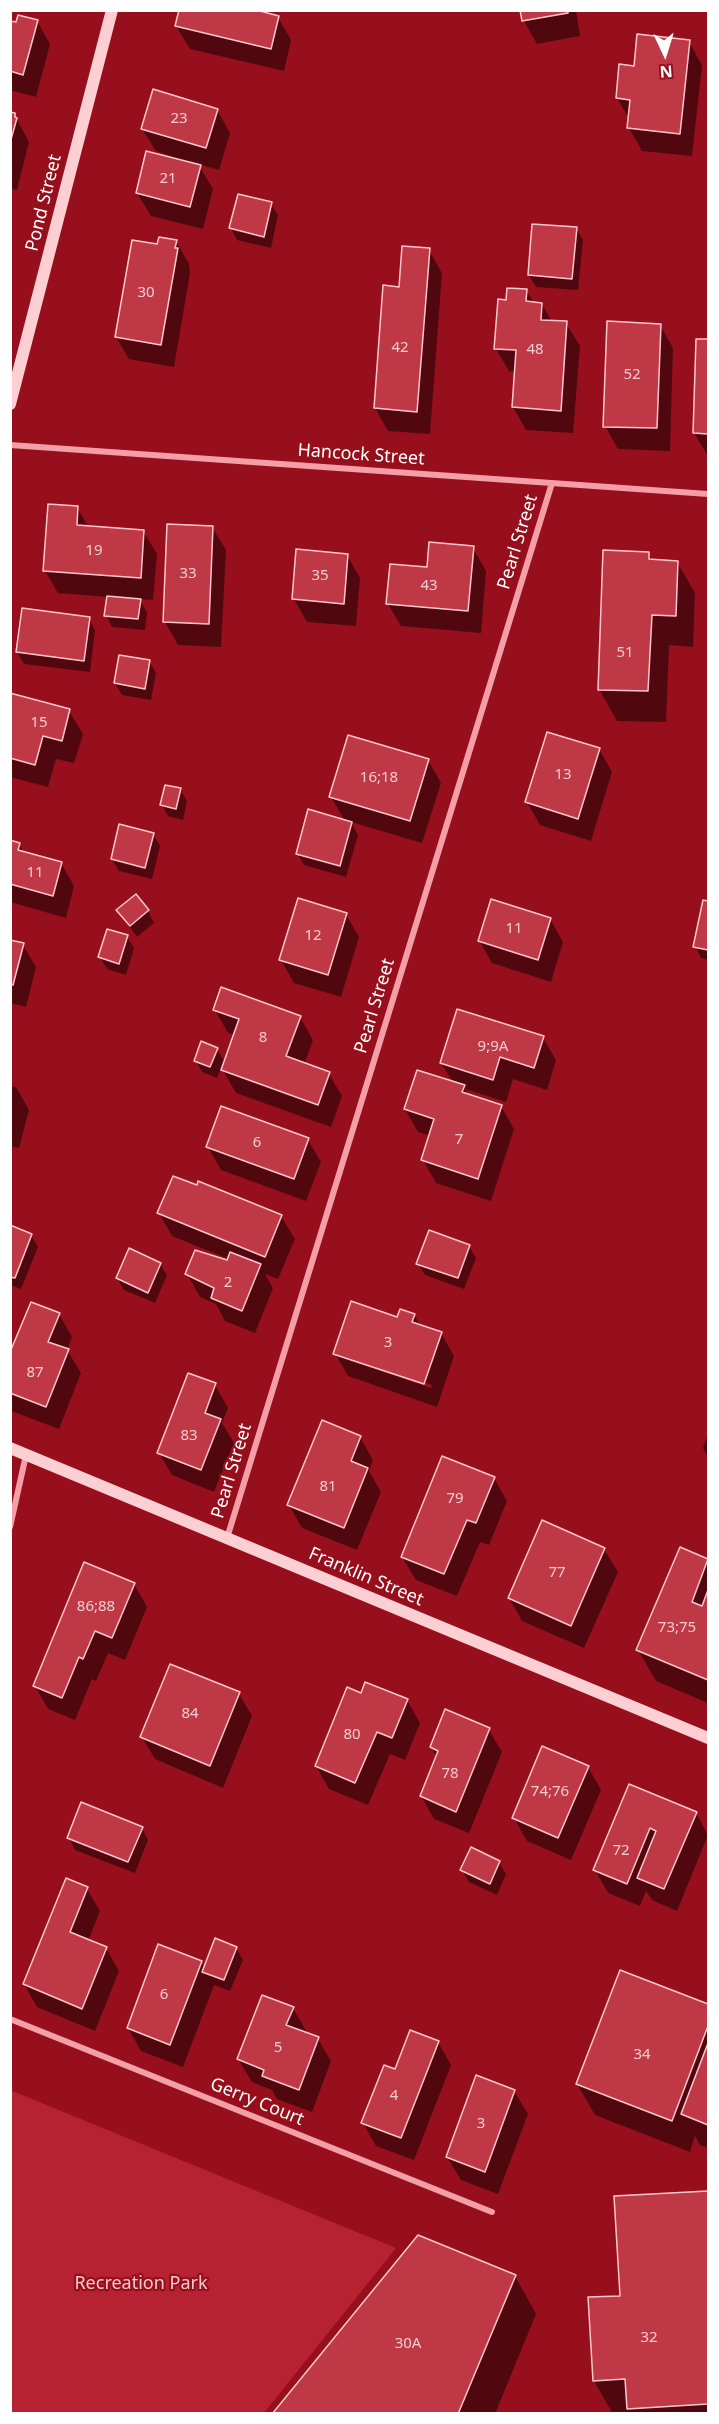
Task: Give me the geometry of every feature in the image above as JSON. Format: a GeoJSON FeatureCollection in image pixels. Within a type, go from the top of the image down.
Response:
{"type":"FeatureCollection","features":[{"type":"Feature","properties":{"kind":"main road","name":"Pond Street"},"geometry":{"type":"LineString","coordinates":[[10,405],[111,10]]}},
{"type":"Feature","properties":{"kind":"main road","name":"Franklin Street"},"geometry":{"type":"LineString","coordinates":[[10,1448],[708,1738]]}},
{"type":"Feature","properties":{"kind":"street","name":"Hancock Street"},"geometry":{"type":"LineString","coordinates":[[10,445],[708,494]]}},
{"type":"Feature","properties":{"kind":"street","name":"Pearl Street"},"geometry":{"type":"LineString","coordinates":[[227,1538],[552,483]]}},
{"type":"Feature","properties":{"kind":"street"},"geometry":{"type":"LineString","coordinates":[[10,1527],[26,1454]]}},
{"type":"Feature","properties":{"kind":"street","name":"Gerry Court"},"geometry":{"type":"LineString","coordinates":[[10,2019],[492,2212]]}},
{"type":"Feature","properties":{"kind":"green space","name":"Recreation Park"},"geometry":{"type":"Polygon","coordinates":[[[10,2090],[396,2248],[264,2413],[11,2413],[10,2090]]]}},
{"type":"Feature","properties":{"kind":"building"},"geometry":{"type":"Polygon","coordinates":[[[179,10],[256,10],[279,16],[271,49],[175,26],[179,10]]]}},
{"type":"Feature","properties":{"kind":"building"},"geometry":{"type":"Polygon","coordinates":[[[520,10],[568,10],[568,13],[522,21],[520,10]]]}},
{"type":"Feature","properties":{"kind":"building"},"geometry":{"type":"Polygon","coordinates":[[[18,15],[38,20],[23,75],[10,71],[10,21],[16,22],[18,15]]]}},
{"type":"Feature","properties":{"kind":"building"},"geometry":{"type":"Polygon","coordinates":[[[637,34],[690,40],[680,134],[627,128],[630,100],[616,98],[619,64],[634,66],[637,34]]]}},
{"type":"Feature","properties":{"kind":"building"},"geometry":{"type":"Polygon","coordinates":[[[153,89],[218,109],[206,148],[141,129],[153,89]]]}},
{"type":"Feature","properties":{"kind":"building"},"geometry":{"type":"Polygon","coordinates":[[[10,112],[15,113],[17,118],[10,143],[10,112]]]}},
{"type":"Feature","properties":{"kind":"building"},"geometry":{"type":"Polygon","coordinates":[[[146,151],[201,165],[190,207],[136,193],[146,151]]]}},
{"type":"Feature","properties":{"kind":"building"},"geometry":{"type":"Polygon","coordinates":[[[238,194],[272,202],[264,237],[229,228],[238,194]]]}},
{"type":"Feature","properties":{"kind":"building"},"geometry":{"type":"Polygon","coordinates":[[[532,224],[577,227],[572,279],[528,275],[532,224]]]}},
{"type":"Feature","properties":{"kind":"building"},"geometry":{"type":"Polygon","coordinates":[[[159,237],[177,240],[175,248],[178,248],[161,345],[115,337],[132,240],[157,244],[159,237]]]}},
{"type":"Feature","properties":{"kind":"building"},"geometry":{"type":"Polygon","coordinates":[[[402,246],[430,248],[417,412],[374,408],[383,285],[399,287],[402,246]]]}},
{"type":"Feature","properties":{"kind":"building"},"geometry":{"type":"Polygon","coordinates":[[[507,288],[527,289],[526,301],[542,303],[541,320],[567,321],[561,411],[512,407],[516,350],[494,349],[498,299],[506,300],[507,288]]]}},
{"type":"Feature","properties":{"kind":"building"},"geometry":{"type":"Polygon","coordinates":[[[607,321],[661,324],[657,428],[603,427],[607,321]]]}},
{"type":"Feature","properties":{"kind":"building"},"geometry":{"type":"Polygon","coordinates":[[[696,339],[708,339],[708,434],[693,433],[696,339]]]}},
{"type":"Feature","properties":{"kind":"building"},"geometry":{"type":"Polygon","coordinates":[[[48,504],[78,506],[77,525],[144,530],[141,578],[43,571],[48,504]]]}},
{"type":"Feature","properties":{"kind":"building"},"geometry":{"type":"Polygon","coordinates":[[[167,524],[213,526],[209,624],[163,622],[167,524]]]}},
{"type":"Feature","properties":{"kind":"building"},"geometry":{"type":"Polygon","coordinates":[[[429,542],[474,546],[468,611],[386,604],[390,564],[427,567],[429,542]]]}},
{"type":"Feature","properties":{"kind":"building"},"geometry":{"type":"Polygon","coordinates":[[[296,549],[348,554],[344,604],[292,599],[296,549]]]}},
{"type":"Feature","properties":{"kind":"building"},"geometry":{"type":"Polygon","coordinates":[[[603,550],[649,552],[649,559],[678,561],[676,616],[652,615],[648,691],[598,690],[603,550]]]}},
{"type":"Feature","properties":{"kind":"building"},"geometry":{"type":"Polygon","coordinates":[[[107,596],[141,599],[138,619],[104,616],[107,596]]]}},
{"type":"Feature","properties":{"kind":"building"},"geometry":{"type":"Polygon","coordinates":[[[22,608],[90,617],[84,661],[16,652],[22,608]]]}},
{"type":"Feature","properties":{"kind":"building"},"geometry":{"type":"Polygon","coordinates":[[[119,655],[150,660],[145,689],[114,683],[119,655]]]}},
{"type":"Feature","properties":{"kind":"building"},"geometry":{"type":"Polygon","coordinates":[[[10,693],[70,709],[62,741],[43,736],[35,765],[10,758],[10,693]]]}},
{"type":"Feature","properties":{"kind":"building"},"geometry":{"type":"Polygon","coordinates":[[[547,732],[600,748],[578,819],[525,802],[547,732]]]}},
{"type":"Feature","properties":{"kind":"building"},"geometry":{"type":"Polygon","coordinates":[[[348,735],[429,759],[410,821],[329,797],[348,735]]]}},
{"type":"Feature","properties":{"kind":"building"},"geometry":{"type":"Polygon","coordinates":[[[165,785],[181,788],[176,809],[160,805],[165,785]]]}},
{"type":"Feature","properties":{"kind":"building"},"geometry":{"type":"Polygon","coordinates":[[[308,809],[352,822],[340,866],[296,854],[308,809]]]}},
{"type":"Feature","properties":{"kind":"building"},"geometry":{"type":"Polygon","coordinates":[[[119,824],[154,833],[145,868],[111,859],[119,824]]]}},
{"type":"Feature","properties":{"kind":"building"},"geometry":{"type":"Polygon","coordinates":[[[10,840],[20,843],[18,850],[62,862],[53,896],[10,884],[10,840]]]}},
{"type":"Feature","properties":{"kind":"building"},"geometry":{"type":"Polygon","coordinates":[[[136,894],[149,910],[130,926],[116,910],[136,894]]]}},
{"type":"Feature","properties":{"kind":"building"},"geometry":{"type":"Polygon","coordinates":[[[298,898],[347,913],[328,975],[279,960],[298,898]]]}},
{"type":"Feature","properties":{"kind":"building"},"geometry":{"type":"Polygon","coordinates":[[[491,899],[551,918],[538,960],[478,941],[491,899]]]}},
{"type":"Feature","properties":{"kind":"building"},"geometry":{"type":"Polygon","coordinates":[[[703,900],[708,901],[708,950],[693,947],[703,900]]]}},
{"type":"Feature","properties":{"kind":"building"},"geometry":{"type":"Polygon","coordinates":[[[107,929],[128,935],[119,964],[98,957],[107,929]]]}},
{"type":"Feature","properties":{"kind":"building"},"geometry":{"type":"Polygon","coordinates":[[[10,940],[24,943],[13,985],[10,985],[10,940]]]}},
{"type":"Feature","properties":{"kind":"building"},"geometry":{"type":"Polygon","coordinates":[[[221,987],[301,1016],[286,1056],[330,1072],[318,1105],[221,1070],[239,1019],[213,1010],[221,987]]]}},
{"type":"Feature","properties":{"kind":"building"},"geometry":{"type":"Polygon","coordinates":[[[457,1009],[544,1036],[534,1068],[500,1057],[493,1080],[440,1063],[457,1009]]]}},
{"type":"Feature","properties":{"kind":"building"},"geometry":{"type":"Polygon","coordinates":[[[201,1041],[218,1048],[210,1067],[194,1061],[201,1041]]]}},
{"type":"Feature","properties":{"kind":"building"},"geometry":{"type":"Polygon","coordinates":[[[417,1070],[465,1085],[462,1092],[502,1105],[478,1179],[421,1160],[434,1119],[404,1109],[417,1070]]]}},
{"type":"Feature","properties":{"kind":"building"},"geometry":{"type":"Polygon","coordinates":[[[221,1106],[309,1138],[294,1179],[206,1147],[221,1106]]]}},
{"type":"Feature","properties":{"kind":"building"},"geometry":{"type":"Polygon","coordinates":[[[173,1176],[197,1185],[198,1181],[282,1215],[265,1257],[157,1213],[173,1176]]]}},
{"type":"Feature","properties":{"kind":"building"},"geometry":{"type":"Polygon","coordinates":[[[10,1225],[32,1234],[15,1278],[10,1277],[10,1225]]]}},
{"type":"Feature","properties":{"kind":"building"},"geometry":{"type":"Polygon","coordinates":[[[429,1230],[470,1245],[458,1278],[416,1264],[429,1230]]]}},
{"type":"Feature","properties":{"kind":"building"},"geometry":{"type":"Polygon","coordinates":[[[129,1248],[161,1263],[148,1293],[116,1278],[129,1248]]]}},
{"type":"Feature","properties":{"kind":"building"},"geometry":{"type":"Polygon","coordinates":[[[195,1250],[227,1260],[230,1252],[261,1264],[242,1311],[211,1298],[214,1288],[185,1274],[195,1250]]]}},
{"type":"Feature","properties":{"kind":"building"},"geometry":{"type":"Polygon","coordinates":[[[351,1301],[397,1317],[400,1309],[415,1314],[412,1322],[442,1332],[424,1384],[333,1354],[351,1301]]]}},
{"type":"Feature","properties":{"kind":"building"},"geometry":{"type":"Polygon","coordinates":[[[31,1302],[60,1313],[48,1342],[69,1349],[46,1407],[10,1393],[10,1352],[31,1302]]]}},
{"type":"Feature","properties":{"kind":"building"},"geometry":{"type":"Polygon","coordinates":[[[188,1373],[216,1383],[205,1413],[221,1419],[201,1470],[157,1453],[188,1373]]]}},
{"type":"Feature","properties":{"kind":"building"},"geometry":{"type":"Polygon","coordinates":[[[322,1420],[361,1436],[351,1461],[368,1468],[344,1528],[287,1505],[322,1420]]]}},
{"type":"Feature","properties":{"kind":"building"},"geometry":{"type":"Polygon","coordinates":[[[442,1456],[495,1477],[476,1523],[467,1520],[444,1574],[401,1557],[442,1456]]]}},
{"type":"Feature","properties":{"kind":"building"},"geometry":{"type":"Polygon","coordinates":[[[542,1520],[605,1548],[571,1626],[508,1598],[542,1520]]]}},
{"type":"Feature","properties":{"kind":"building"},"geometry":{"type":"Polygon","coordinates":[[[680,1547],[708,1559],[692,1602],[702,1606],[708,1590],[708,1680],[636,1650],[680,1547]]]}},
{"type":"Feature","properties":{"kind":"building"},"geometry":{"type":"Polygon","coordinates":[[[84,1562],[135,1583],[112,1638],[95,1631],[83,1659],[79,1657],[62,1698],[33,1686],[84,1562]]]}},
{"type":"Feature","properties":{"kind":"building"},"geometry":{"type":"Polygon","coordinates":[[[170,1664],[240,1692],[210,1766],[140,1737],[170,1664]]]}},
{"type":"Feature","properties":{"kind":"building"},"geometry":{"type":"Polygon","coordinates":[[[365,1682],[408,1699],[392,1738],[377,1732],[355,1783],[315,1766],[347,1687],[361,1693],[365,1682]]]}},
{"type":"Feature","properties":{"kind":"building"},"geometry":{"type":"Polygon","coordinates":[[[445,1709],[490,1728],[456,1812],[420,1796],[438,1751],[430,1747],[445,1709]]]}},
{"type":"Feature","properties":{"kind":"building"},"geometry":{"type":"Polygon","coordinates":[[[542,1746],[589,1766],[558,1838],[512,1818],[542,1746]]]}},
{"type":"Feature","properties":{"kind":"building"},"geometry":{"type":"Polygon","coordinates":[[[629,1784],[697,1812],[664,1889],[637,1878],[656,1831],[650,1828],[627,1884],[593,1870],[629,1784]]]}},
{"type":"Feature","properties":{"kind":"building"},"geometry":{"type":"Polygon","coordinates":[[[81,1802],[143,1827],[128,1862],[67,1838],[81,1802]]]}},
{"type":"Feature","properties":{"kind":"building"},"geometry":{"type":"Polygon","coordinates":[[[471,1847],[500,1861],[490,1884],[460,1870],[471,1847]]]}},
{"type":"Feature","properties":{"kind":"building"},"geometry":{"type":"Polygon","coordinates":[[[66,1878],[88,1887],[70,1932],[107,1947],[82,2009],[23,1984],[66,1878]]]}},
{"type":"Feature","properties":{"kind":"building"},"geometry":{"type":"Polygon","coordinates":[[[215,1938],[237,1947],[224,1980],[202,1972],[215,1938]]]}},
{"type":"Feature","properties":{"kind":"building"},"geometry":{"type":"Polygon","coordinates":[[[158,1944],[202,1961],[170,2045],[127,2028],[158,1944]]]}},
{"type":"Feature","properties":{"kind":"building"},"geometry":{"type":"Polygon","coordinates":[[[620,1970],[708,2004],[708,2026],[672,2121],[576,2084],[620,1970]]]}},
{"type":"Feature","properties":{"kind":"building"},"geometry":{"type":"Polygon","coordinates":[[[262,1995],[294,2007],[286,2025],[319,2037],[299,2090],[262,2076],[264,2070],[237,2059],[262,1995]]]}},
{"type":"Feature","properties":{"kind":"building"},"geometry":{"type":"Polygon","coordinates":[[[410,2030],[439,2041],[401,2138],[361,2123],[384,2065],[395,2069],[410,2030]]]}},
{"type":"Feature","properties":{"kind":"building"},"geometry":{"type":"Polygon","coordinates":[[[708,2043],[708,2125],[681,2114],[708,2043]]]}},
{"type":"Feature","properties":{"kind":"building"},"geometry":{"type":"Polygon","coordinates":[[[476,2075],[515,2090],[485,2172],[446,2157],[476,2075]]]}},
{"type":"Feature","properties":{"kind":"building"},"geometry":{"type":"Polygon","coordinates":[[[708,2191],[708,2404],[627,2409],[625,2379],[593,2381],[588,2297],[620,2296],[614,2196],[708,2191]]]}},
{"type":"Feature","properties":{"kind":"building"},"geometry":{"type":"Polygon","coordinates":[[[418,2235],[516,2275],[458,2414],[272,2414],[418,2235]]]}}]}
